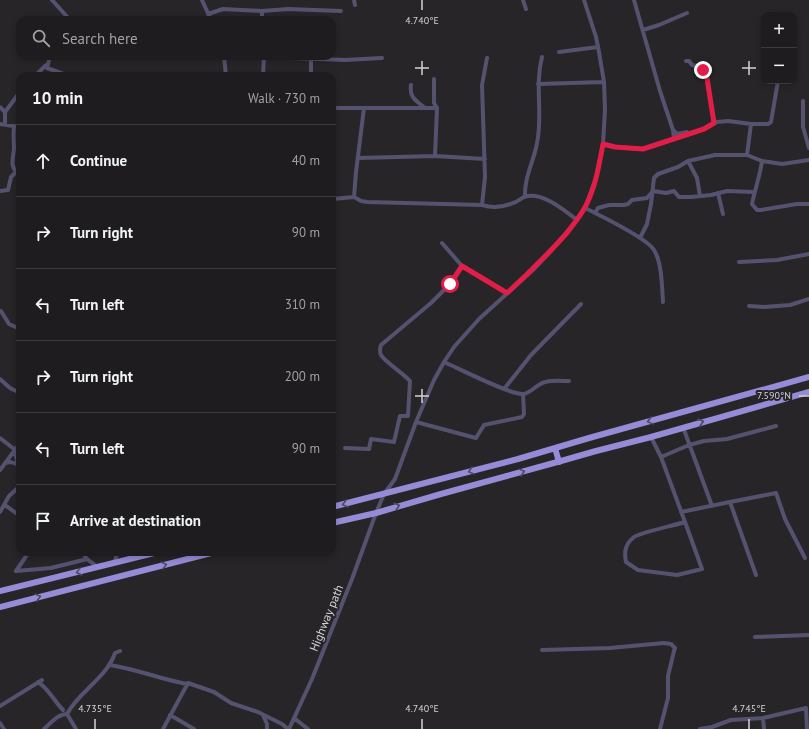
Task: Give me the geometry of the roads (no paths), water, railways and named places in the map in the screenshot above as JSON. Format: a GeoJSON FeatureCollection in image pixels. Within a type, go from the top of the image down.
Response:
{"type":"FeatureCollection","features":[{"type":"Feature","properties":{"kind":"highway"},"geometry":{"type":"LineString","coordinates":[[336,506],[555,448],[809,377]]}},
{"type":"Feature","properties":{"kind":"highway"},"geometry":{"type":"LineString","coordinates":[[336,522],[376,513],[596,450],[651,437],[809,392]]}},
{"type":"Feature","properties":{"kind":"highway"},"geometry":{"type":"LineString","coordinates":[[555,448],[559,462],[561,461]]}},
{"type":"Feature","properties":{"kind":"highway"},"geometry":{"type":"LineString","coordinates":[[0,591],[142,556]]}},
{"type":"Feature","properties":{"kind":"highway"},"geometry":{"type":"LineString","coordinates":[[0,606],[199,556]]}},
{"type":"Feature","properties":{"kind":"street"},"geometry":{"type":"LineString","coordinates":[[52,0],[66,16]]}},
{"type":"Feature","properties":{"kind":"street"},"geometry":{"type":"LineString","coordinates":[[202,0],[208,14],[223,9],[262,11],[324,9],[341,11]]}},
{"type":"Feature","properties":{"kind":"street"},"geometry":{"type":"LineString","coordinates":[[523,0],[526,8]]}},
{"type":"Feature","properties":{"kind":"street","name":"Highway path"},"geometry":{"type":"LineString","coordinates":[[289,729],[312,679],[384,494],[395,479],[416,422],[434,380],[444,362],[454,347],[479,319],[532,270],[577,220],[585,208],[594,184],[603,144],[605,110],[604,82],[598,47],[584,0]]}},
{"type":"Feature","properties":{"kind":"street"},"geometry":{"type":"LineString","coordinates":[[634,0],[660,92],[673,130],[674,138]]}},
{"type":"Feature","properties":{"kind":"street"},"geometry":{"type":"LineString","coordinates":[[262,11],[262,16]]}},
{"type":"Feature","properties":{"kind":"street"},"geometry":{"type":"LineString","coordinates":[[643,30],[687,13]]}},
{"type":"Feature","properties":{"kind":"street"},"geometry":{"type":"LineString","coordinates":[[559,52],[598,47]]}},
{"type":"Feature","properties":{"kind":"street"},"geometry":{"type":"LineString","coordinates":[[525,197],[527,176],[538,138],[540,105],[538,75],[542,57]]}},
{"type":"Feature","properties":{"kind":"street"},"geometry":{"type":"LineString","coordinates":[[336,59],[382,58]]}},
{"type":"Feature","properties":{"kind":"street"},"geometry":{"type":"LineString","coordinates":[[482,205],[485,177],[482,85],[488,58]]}},
{"type":"Feature","properties":{"kind":"street"},"geometry":{"type":"LineString","coordinates":[[39,72],[46,66],[48,60]]}},
{"type":"Feature","properties":{"kind":"street"},"geometry":{"type":"LineString","coordinates":[[224,60],[226,72]]}},
{"type":"Feature","properties":{"kind":"street"},"geometry":{"type":"LineString","coordinates":[[263,72],[264,60]]}},
{"type":"Feature","properties":{"kind":"street"},"geometry":{"type":"LineString","coordinates":[[311,60],[311,72]]}},
{"type":"Feature","properties":{"kind":"street"},"geometry":{"type":"LineString","coordinates":[[686,61],[704,68],[714,123]]}},
{"type":"Feature","properties":{"kind":"street"},"geometry":{"type":"LineString","coordinates":[[46,66],[47,68],[58,72]]}},
{"type":"Feature","properties":{"kind":"street"},"geometry":{"type":"LineString","coordinates":[[434,78],[434,103],[437,108],[435,156]]}},
{"type":"Feature","properties":{"kind":"street"},"geometry":{"type":"LineString","coordinates":[[538,84],[604,82]]}},
{"type":"Feature","properties":{"kind":"street"},"geometry":{"type":"LineString","coordinates":[[603,144],[615,147],[643,149],[704,129],[714,123],[728,121],[751,124],[768,124],[770,123],[777,84]]}},
{"type":"Feature","properties":{"kind":"street"},"geometry":{"type":"LineString","coordinates":[[411,85],[410,90],[412,98],[425,108]]}},
{"type":"Feature","properties":{"kind":"street"},"geometry":{"type":"LineString","coordinates":[[5,124],[5,112],[16,97]]}},
{"type":"Feature","properties":{"kind":"street"},"geometry":{"type":"LineString","coordinates":[[803,101],[803,127],[809,148]]}},
{"type":"Feature","properties":{"kind":"street"},"geometry":{"type":"LineString","coordinates":[[0,107],[5,112]]}},
{"type":"Feature","properties":{"kind":"street"},"geometry":{"type":"LineString","coordinates":[[336,108],[437,108]]}},
{"type":"Feature","properties":{"kind":"street"},"geometry":{"type":"LineString","coordinates":[[354,197],[364,108]]}},
{"type":"Feature","properties":{"kind":"street"},"geometry":{"type":"LineString","coordinates":[[0,124],[14,127],[14,148],[12,160],[13,167],[16,171]]}},
{"type":"Feature","properties":{"kind":"street"},"geometry":{"type":"LineString","coordinates":[[747,156],[751,124]]}},
{"type":"Feature","properties":{"kind":"street"},"geometry":{"type":"LineString","coordinates":[[673,130],[677,134],[704,129]]}},
{"type":"Feature","properties":{"kind":"street"},"geometry":{"type":"LineString","coordinates":[[640,238],[647,224],[656,176],[688,161],[715,155],[747,156],[762,161],[782,164],[809,160]]}},
{"type":"Feature","properties":{"kind":"street"},"geometry":{"type":"LineString","coordinates":[[358,158],[435,156],[484,159]]}},
{"type":"Feature","properties":{"kind":"street"},"geometry":{"type":"LineString","coordinates":[[688,161],[697,178],[700,196]]}},
{"type":"Feature","properties":{"kind":"street"},"geometry":{"type":"LineString","coordinates":[[762,161],[752,204],[757,210],[797,204],[809,204]]}},
{"type":"Feature","properties":{"kind":"street"},"geometry":{"type":"LineString","coordinates":[[0,191],[8,190],[11,177],[16,174]]}},
{"type":"Feature","properties":{"kind":"street"},"geometry":{"type":"LineString","coordinates":[[595,212],[598,208],[624,205],[628,204],[632,200],[647,198],[653,191]]}},
{"type":"Feature","properties":{"kind":"street"},"geometry":{"type":"LineString","coordinates":[[653,191],[666,193],[674,191],[679,197],[711,195],[736,191],[754,192]]}},
{"type":"Feature","properties":{"kind":"street"},"geometry":{"type":"LineString","coordinates":[[718,193],[723,214]]}},
{"type":"Feature","properties":{"kind":"street"},"geometry":{"type":"LineString","coordinates":[[336,199],[354,197],[367,202],[482,205],[488,207],[513,203],[525,197],[534,197],[547,200],[560,207],[577,220]]}},
{"type":"Feature","properties":{"kind":"street"},"geometry":{"type":"LineString","coordinates":[[585,208],[595,212],[640,238],[654,249],[657,256],[663,302]]}},
{"type":"Feature","properties":{"kind":"street"},"geometry":{"type":"LineString","coordinates":[[442,243],[462,266],[507,293]]}},
{"type":"Feature","properties":{"kind":"street"},"geometry":{"type":"LineString","coordinates":[[739,262],[777,260],[809,254]]}},
{"type":"Feature","properties":{"kind":"street"},"geometry":{"type":"LineString","coordinates":[[345,448],[369,449],[371,439],[394,442],[400,416],[408,416],[410,381],[382,357],[380,352],[381,345],[431,303],[450,284],[462,266]]}},
{"type":"Feature","properties":{"kind":"street"},"geometry":{"type":"LineString","coordinates":[[749,306],[764,307],[790,305],[809,298]]}},
{"type":"Feature","properties":{"kind":"street"},"geometry":{"type":"LineString","coordinates":[[504,389],[531,355],[581,304]]}},
{"type":"Feature","properties":{"kind":"street"},"geometry":{"type":"LineString","coordinates":[[0,311],[9,324],[16,327]]}},
{"type":"Feature","properties":{"kind":"street"},"geometry":{"type":"LineString","coordinates":[[444,362],[504,389],[523,394],[544,382],[569,381]]}},
{"type":"Feature","properties":{"kind":"street"},"geometry":{"type":"LineString","coordinates":[[0,379],[16,391]]}},
{"type":"Feature","properties":{"kind":"street"},"geometry":{"type":"LineString","coordinates":[[416,422],[476,438],[484,425],[522,417],[524,414],[523,394]]}},
{"type":"Feature","properties":{"kind":"street"},"geometry":{"type":"LineString","coordinates":[[661,457],[704,441],[727,439],[776,426]]}},
{"type":"Feature","properties":{"kind":"street"},"geometry":{"type":"LineString","coordinates":[[684,427],[712,506]]}},
{"type":"Feature","properties":{"kind":"street"},"geometry":{"type":"LineString","coordinates":[[651,437],[661,457],[685,522],[702,569],[677,575],[638,570],[626,562],[624,552],[634,536],[685,522]]}},
{"type":"Feature","properties":{"kind":"street"},"geometry":{"type":"LineString","coordinates":[[0,438],[14,450],[16,456]]}},
{"type":"Feature","properties":{"kind":"street"},"geometry":{"type":"LineString","coordinates":[[0,470],[16,448]]}},
{"type":"Feature","properties":{"kind":"street"},"geometry":{"type":"LineString","coordinates":[[5,463],[11,462],[16,464]]}},
{"type":"Feature","properties":{"kind":"street"},"geometry":{"type":"LineString","coordinates":[[0,512],[9,496],[16,492]]}},
{"type":"Feature","properties":{"kind":"street"},"geometry":{"type":"LineString","coordinates":[[681,512],[776,493],[785,520],[805,558]]}},
{"type":"Feature","properties":{"kind":"street"},"geometry":{"type":"LineString","coordinates":[[730,502],[756,575]]}},
{"type":"Feature","properties":{"kind":"street"},"geometry":{"type":"LineString","coordinates":[[5,505],[16,513]]}},
{"type":"Feature","properties":{"kind":"street"},"geometry":{"type":"LineString","coordinates":[[26,556],[16,571],[51,568],[87,559]]}},
{"type":"Feature","properties":{"kind":"street"},"geometry":{"type":"LineString","coordinates":[[85,556],[95,565],[95,568]]}},
{"type":"Feature","properties":{"kind":"street"},"geometry":{"type":"LineString","coordinates":[[114,563],[117,556]]}},
{"type":"Feature","properties":{"kind":"street"},"geometry":{"type":"LineString","coordinates":[[755,637],[809,635]]}},
{"type":"Feature","properties":{"kind":"street"},"geometry":{"type":"LineString","coordinates":[[542,650],[604,648],[664,643],[671,644],[675,648],[668,676],[668,698],[660,729]]}},
{"type":"Feature","properties":{"kind":"street"},"geometry":{"type":"LineString","coordinates":[[67,714],[72,705],[103,674],[110,665],[115,653],[120,651]]}},
{"type":"Feature","properties":{"kind":"street"},"geometry":{"type":"LineString","coordinates":[[110,665],[136,670],[170,681],[187,684],[214,692],[231,703],[258,712],[289,729]]}},
{"type":"Feature","properties":{"kind":"street"},"geometry":{"type":"LineString","coordinates":[[0,706],[40,681],[52,699],[63,710]]}},
{"type":"Feature","properties":{"kind":"street"},"geometry":{"type":"LineString","coordinates":[[162,729],[187,684]]}},
{"type":"Feature","properties":{"kind":"street"},"geometry":{"type":"LineString","coordinates":[[700,729],[712,727],[731,720],[763,718],[808,707],[807,729]]}},
{"type":"Feature","properties":{"kind":"street"},"geometry":{"type":"LineString","coordinates":[[44,729],[62,714],[67,714]]}},
{"type":"Feature","properties":{"kind":"street"},"geometry":{"type":"LineString","coordinates":[[67,714],[76,729]]}},
{"type":"Feature","properties":{"kind":"street"},"geometry":{"type":"LineString","coordinates":[[170,715],[194,729]]}},
{"type":"Feature","properties":{"kind":"street"},"geometry":{"type":"LineString","coordinates":[[263,715],[267,724],[266,729]]}},
{"type":"Feature","properties":{"kind":"street"},"geometry":{"type":"LineString","coordinates":[[294,718],[308,729]]}},
{"type":"Feature","properties":{"kind":"street"},"geometry":{"type":"LineString","coordinates":[[763,718],[764,729]]}},
{"type":"Feature","properties":{"kind":"street"},"geometry":{"type":"LineString","coordinates":[[0,723],[4,729]]}}]}
